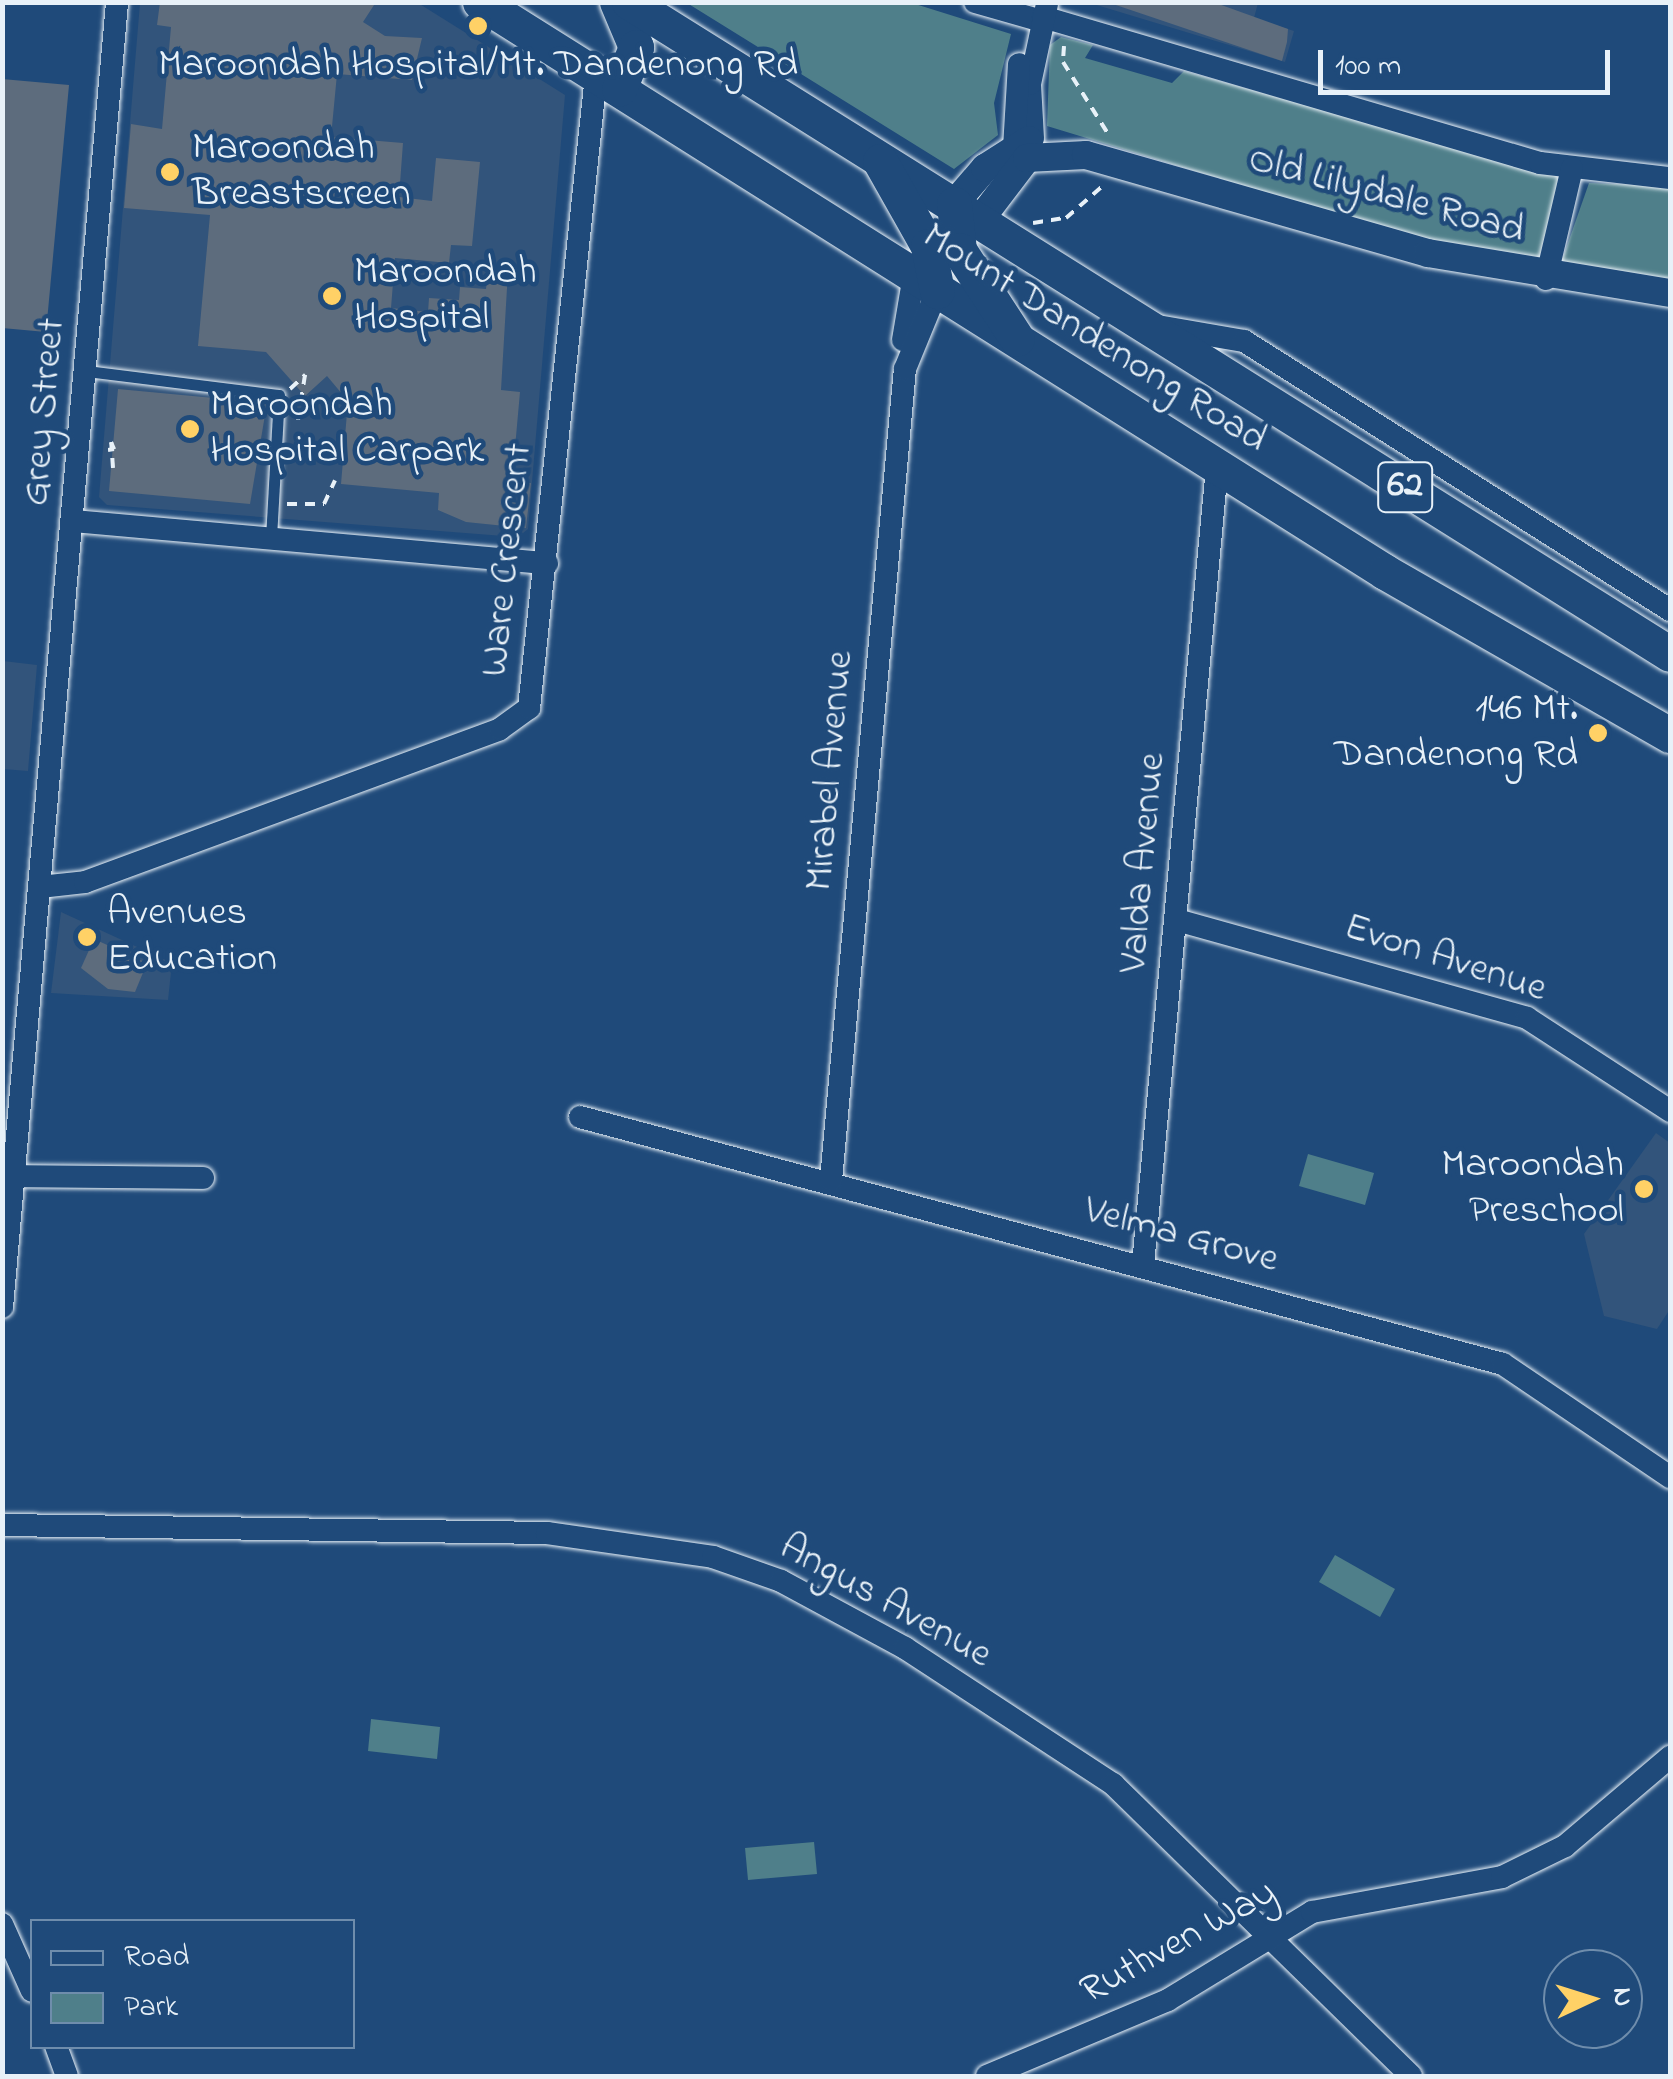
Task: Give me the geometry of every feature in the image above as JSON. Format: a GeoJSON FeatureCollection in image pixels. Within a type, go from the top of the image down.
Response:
{"type":"FeatureCollection","features":[{"type":"Feature","properties":{"kind":"main road","name":"Mount Dandenong Road"},"geometry":{"type":"LineString","coordinates":[[480,2],[607,82],[945,248],[1138,324],[1670,654]]}},
{"type":"Feature","properties":{"kind":"main road"},"geometry":{"type":"LineString","coordinates":[[607,82],[636,47],[617,2]]}},
{"type":"Feature","properties":{"kind":"main road","name":"Mount Dandenong Road"},"geometry":{"type":"LineString","coordinates":[[629,2],[880,160],[1018,342],[1217,467],[1670,735]]}},
{"type":"Feature","properties":{"kind":"main road"},"geometry":{"type":"LineString","coordinates":[[880,160],[945,248]]}},
{"type":"Feature","properties":{"kind":"street","name":"Grey Street"},"geometry":{"type":"LineString","coordinates":[[2,1307],[13,1176],[13,1065],[40,887],[117,2]]}},
{"type":"Feature","properties":{"kind":"street"},"geometry":{"type":"LineString","coordinates":[[975,2],[1044,14],[1572,168],[1670,178]]}},
{"type":"Feature","properties":{"kind":"street"},"geometry":{"type":"LineString","coordinates":[[945,248],[1025,148],[1018,68],[1044,14]]}},
{"type":"Feature","properties":{"kind":"street","name":"Ware Crescent"},"geometry":{"type":"LineString","coordinates":[[40,887],[69,888],[518,719],[538,680],[547,564],[607,82]]}},
{"type":"Feature","properties":{"kind":"street","name":"Old Lilydale Road"},"geometry":{"type":"LineString","coordinates":[[1025,148],[1086,155],[1546,279],[1670,292]]}},
{"type":"Feature","properties":{"kind":"street"},"geometry":{"type":"LineString","coordinates":[[1546,279],[1572,168]]}},
{"type":"Feature","properties":{"kind":"street","name":"Mirabel Avenue"},"geometry":{"type":"LineString","coordinates":[[831,1180],[905,369],[945,248]]}},
{"type":"Feature","properties":{"kind":"street","name":"Mount Dandenong Road"},"geometry":{"type":"LineString","coordinates":[[1138,324],[1244,341],[1670,610]]}},
{"type":"Feature","properties":{"kind":"street","name":"Valda Avenue"},"geometry":{"type":"LineString","coordinates":[[1143,1265],[1217,467]]}},
{"type":"Feature","properties":{"kind":"street"},"geometry":{"type":"LineString","coordinates":[[73,521],[547,564]]}},
{"type":"Feature","properties":{"kind":"street","name":"Evon Avenue"},"geometry":{"type":"LineString","coordinates":[[1177,920],[1527,1018],[1670,1111]]}},
{"type":"Feature","properties":{"kind":"street","name":"Velma Grove"},"geometry":{"type":"LineString","coordinates":[[580,1117],[643,1128],[1503,1364],[1670,1477]]}},
{"type":"Feature","properties":{"kind":"street"},"geometry":{"type":"LineString","coordinates":[[13,1176],[203,1178]]}},
{"type":"Feature","properties":{"kind":"street","name":"Angus Avenue"},"geometry":{"type":"LineString","coordinates":[[2,1525],[547,1533],[713,1557],[781,1581],[904,1648],[1113,1784],[1411,2076]]}},
{"type":"Feature","properties":{"kind":"street","name":"Ruthven Way"},"geometry":{"type":"LineString","coordinates":[[987,2076],[1168,2000],[1312,1912],[1502,1877],[1565,1846],[1670,1756]]}},
{"type":"Feature","properties":{"kind":"street"},"geometry":{"type":"LineString","coordinates":[[2,1924],[30,1987]]}},
{"type":"Feature","properties":{"kind":"street"},"geometry":{"type":"LineString","coordinates":[[57,2049],[67,2076]]}},
{"type":"Feature","properties":{"kind":"lane"},"geometry":{"type":"LineString","coordinates":[[86,371],[279,395],[271,540]]}},
{"type":"Feature","properties":{"kind":"path"},"geometry":{"type":"LineString","coordinates":[[298,420],[304,375]]}},
{"type":"Feature","properties":{"kind":"path"},"geometry":{"type":"LineString","coordinates":[[99,450],[109,450],[113,468]]}},
{"type":"Feature","properties":{"kind":"path"},"geometry":{"type":"LineString","coordinates":[[294,502],[324,504],[336,480]]}},
{"type":"Feature","properties":{"kind":"shaded area","name":"Maroondah Hospital"},"geometry":{"type":"Polygon","coordinates":[[[140,3],[418,3],[565,95],[528,529],[518,537],[107,505],[99,497],[140,3]]]}},
{"type":"Feature","properties":{"kind":"shaded area"},"geometry":{"type":"Polygon","coordinates":[[[1090,3],[1258,3],[1254,18],[1294,31],[1285,62],[1090,3]]]}},
{"type":"Feature","properties":{"kind":"shaded area"},"geometry":{"type":"Polygon","coordinates":[[[3,661],[37,665],[28,771],[3,769],[3,661]]]}},
{"type":"Feature","properties":{"kind":"shaded area","name":"Avenues Education"},"geometry":{"type":"Polygon","coordinates":[[[61,912],[172,963],[168,1000],[51,993],[61,912]]]}},
{"type":"Feature","properties":{"kind":"shaded area","name":"Maroondah Preschool"},"geometry":{"type":"Polygon","coordinates":[[[1656,1133],[1670,1143],[1670,1309],[1657,1329],[1604,1316],[1584,1234],[1656,1133]]]}},
{"type":"Feature","properties":{"kind":"green space"},"geometry":{"type":"Polygon","coordinates":[[[687,3],[912,3],[1011,34],[994,103],[998,135],[954,169],[687,3]]]}},
{"type":"Feature","properties":{"kind":"green space"},"geometry":{"type":"Polygon","coordinates":[[[1061,37],[1093,45],[1085,58],[1172,83],[1184,71],[1560,177],[1538,263],[1408,236],[1047,126],[1050,45],[1061,37]]]}},
{"type":"Feature","properties":{"kind":"green space"},"geometry":{"type":"Polygon","coordinates":[[[1589,183],[1670,186],[1670,282],[1561,263],[1589,183]]]}},
{"type":"Feature","properties":{"kind":"green space"},"geometry":{"type":"Polygon","coordinates":[[[1308,1154],[1374,1173],[1365,1205],[1299,1186],[1308,1154]]]}},
{"type":"Feature","properties":{"kind":"green space"},"geometry":{"type":"Polygon","coordinates":[[[1335,1555],[1395,1589],[1380,1617],[1319,1582],[1335,1555]]]}},
{"type":"Feature","properties":{"kind":"green space"},"geometry":{"type":"Polygon","coordinates":[[[371,1719],[440,1727],[437,1759],[368,1751],[371,1719]]]}},
{"type":"Feature","properties":{"kind":"green space"},"geometry":{"type":"Polygon","coordinates":[[[814,1842],[817,1874],[748,1880],[745,1848],[814,1842]]]}},
{"type":"Feature","properties":{"kind":"building"},"geometry":{"type":"Polygon","coordinates":[[[160,2],[376,2],[363,22],[385,36],[422,38],[412,80],[337,74],[331,137],[403,143],[399,197],[432,201],[436,158],[480,162],[472,246],[451,245],[449,263],[395,258],[391,308],[428,312],[429,298],[459,300],[460,287],[486,289],[488,269],[508,271],[501,390],[520,392],[512,481],[531,483],[526,528],[466,522],[438,510],[439,493],[341,484],[348,401],[327,376],[305,396],[266,352],[198,346],[210,215],[124,208],[131,124],[162,129],[171,27],[157,25],[160,2]]]}},
{"type":"Feature","properties":{"kind":"building"},"geometry":{"type":"Polygon","coordinates":[[[1107,2],[1213,2],[1288,29],[1282,61],[1107,2]]]}},
{"type":"Feature","properties":{"kind":"building"},"geometry":{"type":"Polygon","coordinates":[[[2,79],[69,85],[46,332],[2,328],[2,79]]]}},
{"type":"Feature","properties":{"kind":"building","name":"Maroondah Hospital Carpark"},"geometry":{"type":"Polygon","coordinates":[[[118,389],[267,403],[250,504],[109,491],[118,389]]]}},
{"type":"Feature","properties":{"kind":"building"},"geometry":{"type":"Polygon","coordinates":[[[94,939],[147,963],[135,992],[108,989],[81,968],[94,939]]]}},
{"type":"Feature","properties":{"kind":"place","name":"Maroondah Hospital/Mt. Dandenong Rd"},"geometry":{"type":"Point","coordinates":[478,26]}},
{"type":"Feature","properties":{"kind":"place","name":"Maroondah Breastscreen"},"geometry":{"type":"Point","coordinates":[170,172]}},
{"type":"Feature","properties":{"kind":"place","name":"Maroondah Hospital"},"geometry":{"type":"Point","coordinates":[332,296]}},
{"type":"Feature","properties":{"kind":"place","name":"Maroondah Hospital Carpark"},"geometry":{"type":"Point","coordinates":[190,429]}},
{"type":"Feature","properties":{"kind":"place","name":"146 Mt. Dandenong Rd"},"geometry":{"type":"Point","coordinates":[1598,733]}},
{"type":"Feature","properties":{"kind":"place","name":"Avenues Education"},"geometry":{"type":"Point","coordinates":[87,937]}},
{"type":"Feature","properties":{"kind":"place","name":"Maroondah Preschool"},"geometry":{"type":"Point","coordinates":[1644,1189]}}]}
